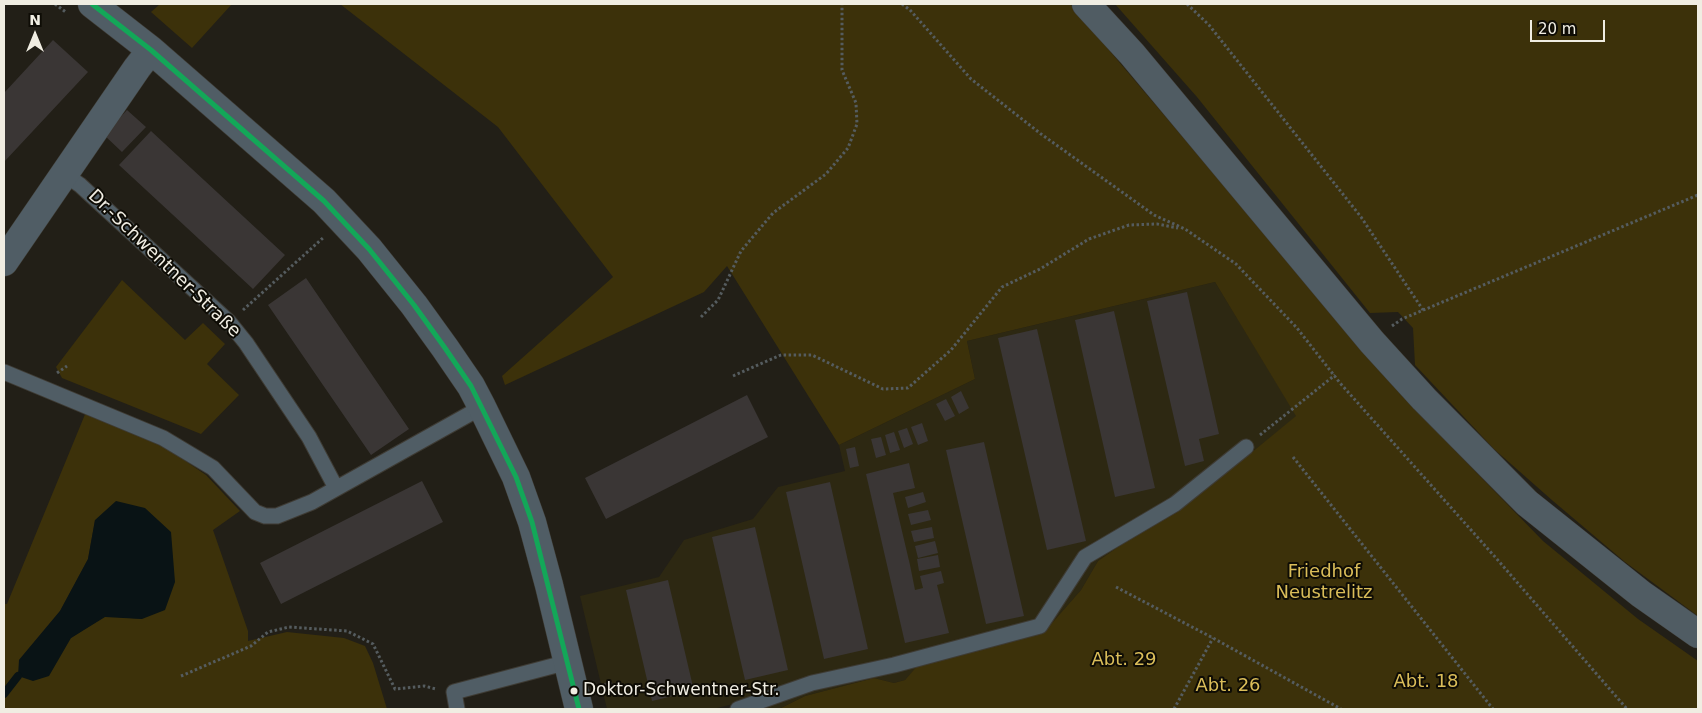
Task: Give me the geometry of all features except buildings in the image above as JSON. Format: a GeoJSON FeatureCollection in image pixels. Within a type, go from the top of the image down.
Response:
{"type":"FeatureCollection","features":[{"type":"Feature","properties":{"kind":"main road"},"geometry":{"type":"LineString","coordinates":[[1086,4],[1132,54],[1372,342],[1424,399],[1527,503],[1641,594],[1698,634]]}},
{"type":"Feature","properties":{"kind":"street"},"geometry":{"type":"LineString","coordinates":[[92,4],[151,50],[324,201],[343,220],[414,305],[471,386],[516,477],[532,522],[579,709]]}},
{"type":"Feature","properties":{"kind":"street"},"geometry":{"type":"LineString","coordinates":[[4,262],[151,50]]}},
{"type":"Feature","properties":{"kind":"lane","name":"Dr.-Schwentner-Straße"},"geometry":{"type":"LineString","coordinates":[[64,174],[80,185],[230,322],[309,437],[336,488]]}},
{"type":"Feature","properties":{"kind":"lane"},"geometry":{"type":"LineString","coordinates":[[4,372],[163,438],[213,468],[255,512],[265,516],[277,516],[312,502],[482,407]]}},
{"type":"Feature","properties":{"kind":"lane"},"geometry":{"type":"LineString","coordinates":[[738,709],[812,683],[894,665],[1040,626],[1085,557],[1175,504],[1246,447]]}},
{"type":"Feature","properties":{"kind":"lane"},"geometry":{"type":"LineString","coordinates":[[457,709],[454,692],[568,662]]}},
{"type":"Feature","properties":{"kind":"path"},"geometry":{"type":"LineString","coordinates":[[701,317],[718,300],[740,251],[773,213],[826,174],[848,148],[857,124],[856,103],[842,70],[842,4]]}},
{"type":"Feature","properties":{"kind":"path"},"geometry":{"type":"LineString","coordinates":[[902,4],[910,10],[971,79],[1041,134],[1154,214],[1185,229],[1236,264],[1298,328],[1335,376],[1627,709]]}},
{"type":"Feature","properties":{"kind":"path"},"geometry":{"type":"LineString","coordinates":[[1187,4],[1209,26],[1361,218],[1423,310]]}},
{"type":"Feature","properties":{"kind":"path"},"geometry":{"type":"LineString","coordinates":[[1402,319],[1698,195]]}},
{"type":"Feature","properties":{"kind":"path"},"geometry":{"type":"LineString","coordinates":[[230,322],[343,220]]}},
{"type":"Feature","properties":{"kind":"path"},"geometry":{"type":"LineString","coordinates":[[733,376],[781,354],[812,355],[883,389],[908,388],[951,350],[1002,288],[1040,269],[1089,239],[1129,225],[1157,224],[1185,229]]}},
{"type":"Feature","properties":{"kind":"path"},"geometry":{"type":"LineString","coordinates":[[58,372],[67,366]]}},
{"type":"Feature","properties":{"kind":"path"},"geometry":{"type":"LineString","coordinates":[[1246,447],[1335,376]]}},
{"type":"Feature","properties":{"kind":"path"},"geometry":{"type":"LineString","coordinates":[[1293,457],[1493,709]]}},
{"type":"Feature","properties":{"kind":"path"},"geometry":{"type":"LineString","coordinates":[[1116,587],[1341,709]]}},
{"type":"Feature","properties":{"kind":"path"},"geometry":{"type":"LineString","coordinates":[[181,676],[251,646],[268,632],[289,626],[347,631],[373,644],[395,689],[424,686],[454,692]]}},
{"type":"Feature","properties":{"kind":"path"},"geometry":{"type":"LineString","coordinates":[[1174,709],[1213,638]]}},
{"type":"Feature","properties":{"kind":"shaded area"},"geometry":{"type":"Polygon","coordinates":[[[1215,282],[1297,416],[1246,457],[1098,561],[1081,590],[1045,631],[920,664],[905,680],[894,683],[874,678],[805,696],[779,709],[751,709],[749,700],[713,709],[607,709],[580,596],[659,577],[684,540],[753,519],[778,487],[845,471],[839,445],[975,379],[967,341],[1215,282]]]}},
{"type":"Feature","properties":{"kind":"shaded area"},"geometry":{"type":"Polygon","coordinates":[[[116,501],[145,508],[171,532],[175,582],[165,610],[142,619],[105,617],[71,638],[49,676],[33,681],[18,676],[19,660],[60,611],[88,559],[95,520],[116,501]]]}},
{"type":"Feature","properties":{"kind":"green space"},"geometry":{"type":"Polygon","coordinates":[[[160,4],[232,4],[192,48],[151,12],[160,4]]]}},
{"type":"Feature","properties":{"kind":"green space"},"geometry":{"type":"Polygon","coordinates":[[[340,4],[1070,4],[1402,396],[1543,541],[1638,619],[1698,661],[1698,709],[779,709],[805,696],[874,678],[894,683],[905,680],[919,664],[1045,631],[1081,590],[1098,561],[1246,457],[1296,416],[1215,282],[967,341],[975,379],[839,445],[727,266],[704,292],[505,385],[502,376],[613,277],[498,127],[340,4]]]}},
{"type":"Feature","properties":{"kind":"green space"},"geometry":{"type":"Polygon","coordinates":[[[1115,4],[1698,4],[1698,616],[1625,562],[1494,449],[1415,365],[1413,328],[1398,312],[1370,313],[1197,97],[1115,4]]]}},
{"type":"Feature","properties":{"kind":"green space"},"geometry":{"type":"Polygon","coordinates":[[[122,280],[185,340],[203,323],[225,344],[207,364],[239,395],[201,434],[62,378],[56,367],[122,280]]]}},
{"type":"Feature","properties":{"kind":"green space"},"geometry":{"type":"Polygon","coordinates":[[[86,412],[159,443],[206,475],[240,511],[213,530],[248,631],[248,641],[287,632],[344,638],[365,646],[373,663],[387,709],[4,709],[4,604],[7,604],[86,412]],[[95,520],[88,559],[60,611],[19,660],[71,638],[105,616],[142,619],[95,520]]]}},
{"type":"Feature","properties":{"kind":"waterway"},"geometry":{"type":"LineString","coordinates":[[4,694],[18,676]]}},
{"type":"Feature","properties":{"kind":"transit line"},"geometry":{"type":"LineString","coordinates":[[92,4],[151,50],[324,201],[369,249],[414,305],[445,348],[471,386],[516,477],[532,522],[579,709]]}},
{"type":"Feature","properties":{"kind":"place","name":"Doktor-Schwentner-Str."},"geometry":{"type":"Point","coordinates":[574,691]}},
{"type":"Feature","properties":{"kind":"park label","name":"Friedhof Neustrelitz"},"geometry":{"type":"Point","coordinates":[1324,582]}},
{"type":"Feature","properties":{"kind":"park label","name":"Abt. 29"},"geometry":{"type":"Point","coordinates":[1124,660]}},
{"type":"Feature","properties":{"kind":"park label","name":"Abt. 18"},"geometry":{"type":"Point","coordinates":[1426,682]}},
{"type":"Feature","properties":{"kind":"park label","name":"Abt. 26"},"geometry":{"type":"Point","coordinates":[1228,686]}}]}
